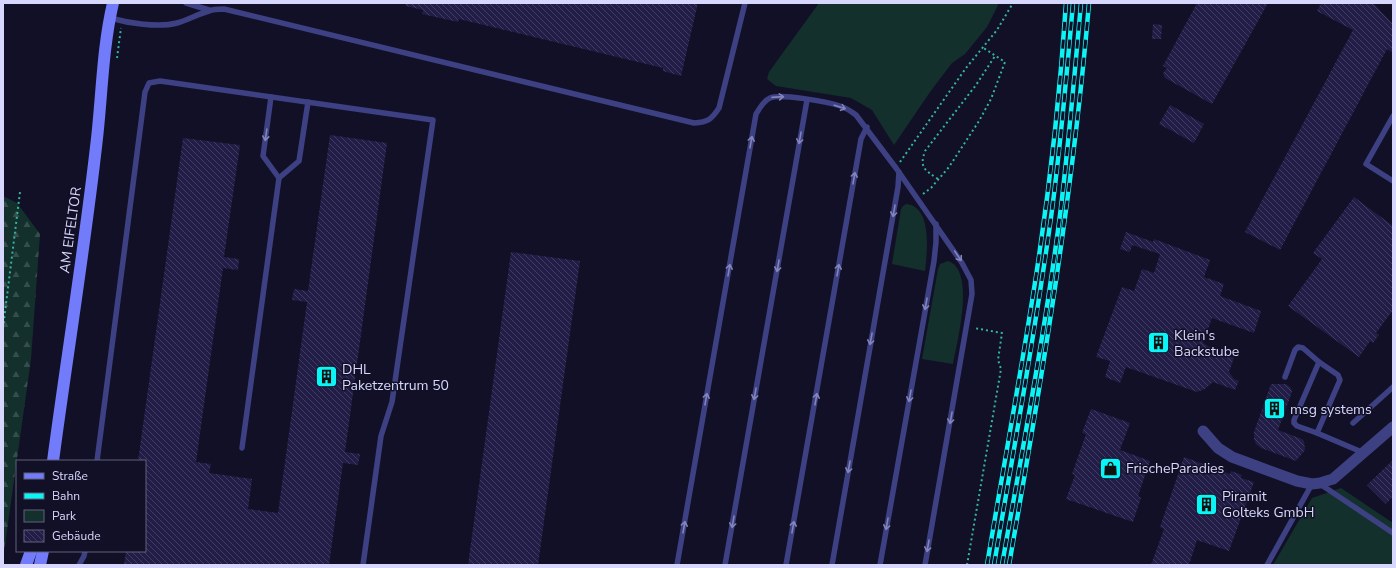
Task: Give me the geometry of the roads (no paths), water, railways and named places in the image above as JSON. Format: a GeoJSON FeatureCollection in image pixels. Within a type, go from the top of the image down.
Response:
{"type":"FeatureCollection","features":[{"type":"Feature","properties":{"kind":"main road","name":"AM EIFELTOR"},"geometry":{"type":"LineString","coordinates":[[53,460],[96,153],[110,18],[113,3]]}},
{"type":"Feature","properties":{"kind":"main road"},"geometry":{"type":"LineString","coordinates":[[26,565],[32,552]]}},
{"type":"Feature","properties":{"kind":"main road"},"geometry":{"type":"LineString","coordinates":[[40,565],[43,552]]}},
{"type":"Feature","properties":{"kind":"street"},"geometry":{"type":"LineString","coordinates":[[1203,431],[1218,448],[1232,457],[1297,481],[1316,484],[1333,479],[1364,454],[1393,427]]}},
{"type":"Feature","properties":{"kind":"lane"},"geometry":{"type":"LineString","coordinates":[[186,3],[210,10]]}},
{"type":"Feature","properties":{"kind":"lane"},"geometry":{"type":"LineString","coordinates":[[110,18],[122,21],[164,25],[194,17],[210,10],[224,9],[694,124],[704,123],[714,116],[719,108],[745,3]]}},
{"type":"Feature","properties":{"kind":"lane"},"geometry":{"type":"LineString","coordinates":[[97,460],[144,100],[149,83],[160,81],[432,120],[392,402],[381,436],[363,565]]}},
{"type":"Feature","properties":{"kind":"lane"},"geometry":{"type":"LineString","coordinates":[[677,565],[756,114],[762,104],[770,98],[781,96],[839,106],[856,115],[867,127],[936,223],[968,271],[971,280],[972,294],[925,565]]}},
{"type":"Feature","properties":{"kind":"lane"},"geometry":{"type":"LineString","coordinates":[[271,97],[263,156],[279,178]]}},
{"type":"Feature","properties":{"kind":"lane"},"geometry":{"type":"LineString","coordinates":[[726,565],[807,100]]}},
{"type":"Feature","properties":{"kind":"lane"},"geometry":{"type":"LineString","coordinates":[[242,448],[279,178],[299,161],[308,102]]}},
{"type":"Feature","properties":{"kind":"lane"},"geometry":{"type":"LineString","coordinates":[[1393,116],[1366,164],[1393,181]]}},
{"type":"Feature","properties":{"kind":"lane"},"geometry":{"type":"LineString","coordinates":[[786,565],[861,139],[867,127]]}},
{"type":"Feature","properties":{"kind":"lane"},"geometry":{"type":"LineString","coordinates":[[832,565],[897,195],[898,170]]}},
{"type":"Feature","properties":{"kind":"lane"},"geometry":{"type":"LineString","coordinates":[[880,565],[934,261],[936,223]]}},
{"type":"Feature","properties":{"kind":"lane"},"geometry":{"type":"LineString","coordinates":[[1285,377],[1295,350],[1298,347],[1303,348],[1319,362],[1338,375],[1340,380],[1318,433]]}},
{"type":"Feature","properties":{"kind":"lane"},"geometry":{"type":"LineString","coordinates":[[1319,362],[1294,423],[1296,426],[1318,433],[1364,454]]}},
{"type":"Feature","properties":{"kind":"lane"},"geometry":{"type":"LineString","coordinates":[[1353,423],[1393,387]]}},
{"type":"Feature","properties":{"kind":"lane"},"geometry":{"type":"LineString","coordinates":[[1267,565],[1316,484],[1393,533]]}},
{"type":"Feature","properties":{"kind":"lane"},"geometry":{"type":"LineString","coordinates":[[79,565],[85,552]]}},
{"type":"Feature","properties":{"kind":"railway"},"geometry":{"type":"LineString","coordinates":[[987,565],[1024,349],[1046,208],[1061,71],[1066,3]]}},
{"type":"Feature","properties":{"kind":"railway"},"geometry":{"type":"LineString","coordinates":[[994,565],[1046,255],[1058,158],[1073,3]]}},
{"type":"Feature","properties":{"kind":"railway"},"geometry":{"type":"LineString","coordinates":[[1002,565],[1034,386],[1055,252],[1067,156],[1081,3]]}},
{"type":"Feature","properties":{"kind":"railway"},"geometry":{"type":"LineString","coordinates":[[1009,565],[1045,355],[1065,215],[1089,3]]}},
{"type":"Feature","properties":{"kind":"place","name":"Klein's Backstube"},"geometry":{"type":"Point","coordinates":[1159,343]}},
{"type":"Feature","properties":{"kind":"place","name":"DHL Paketzentrum 50"},"geometry":{"type":"Point","coordinates":[326,377]}},
{"type":"Feature","properties":{"kind":"place","name":"msg systems"},"geometry":{"type":"Point","coordinates":[1274,409]}},
{"type":"Feature","properties":{"kind":"place","name":"FrischeParadies"},"geometry":{"type":"Point","coordinates":[1111,468]}},
{"type":"Feature","properties":{"kind":"place","name":"Piramit Golteks GmbH"},"geometry":{"type":"Point","coordinates":[1207,504]}}]}
